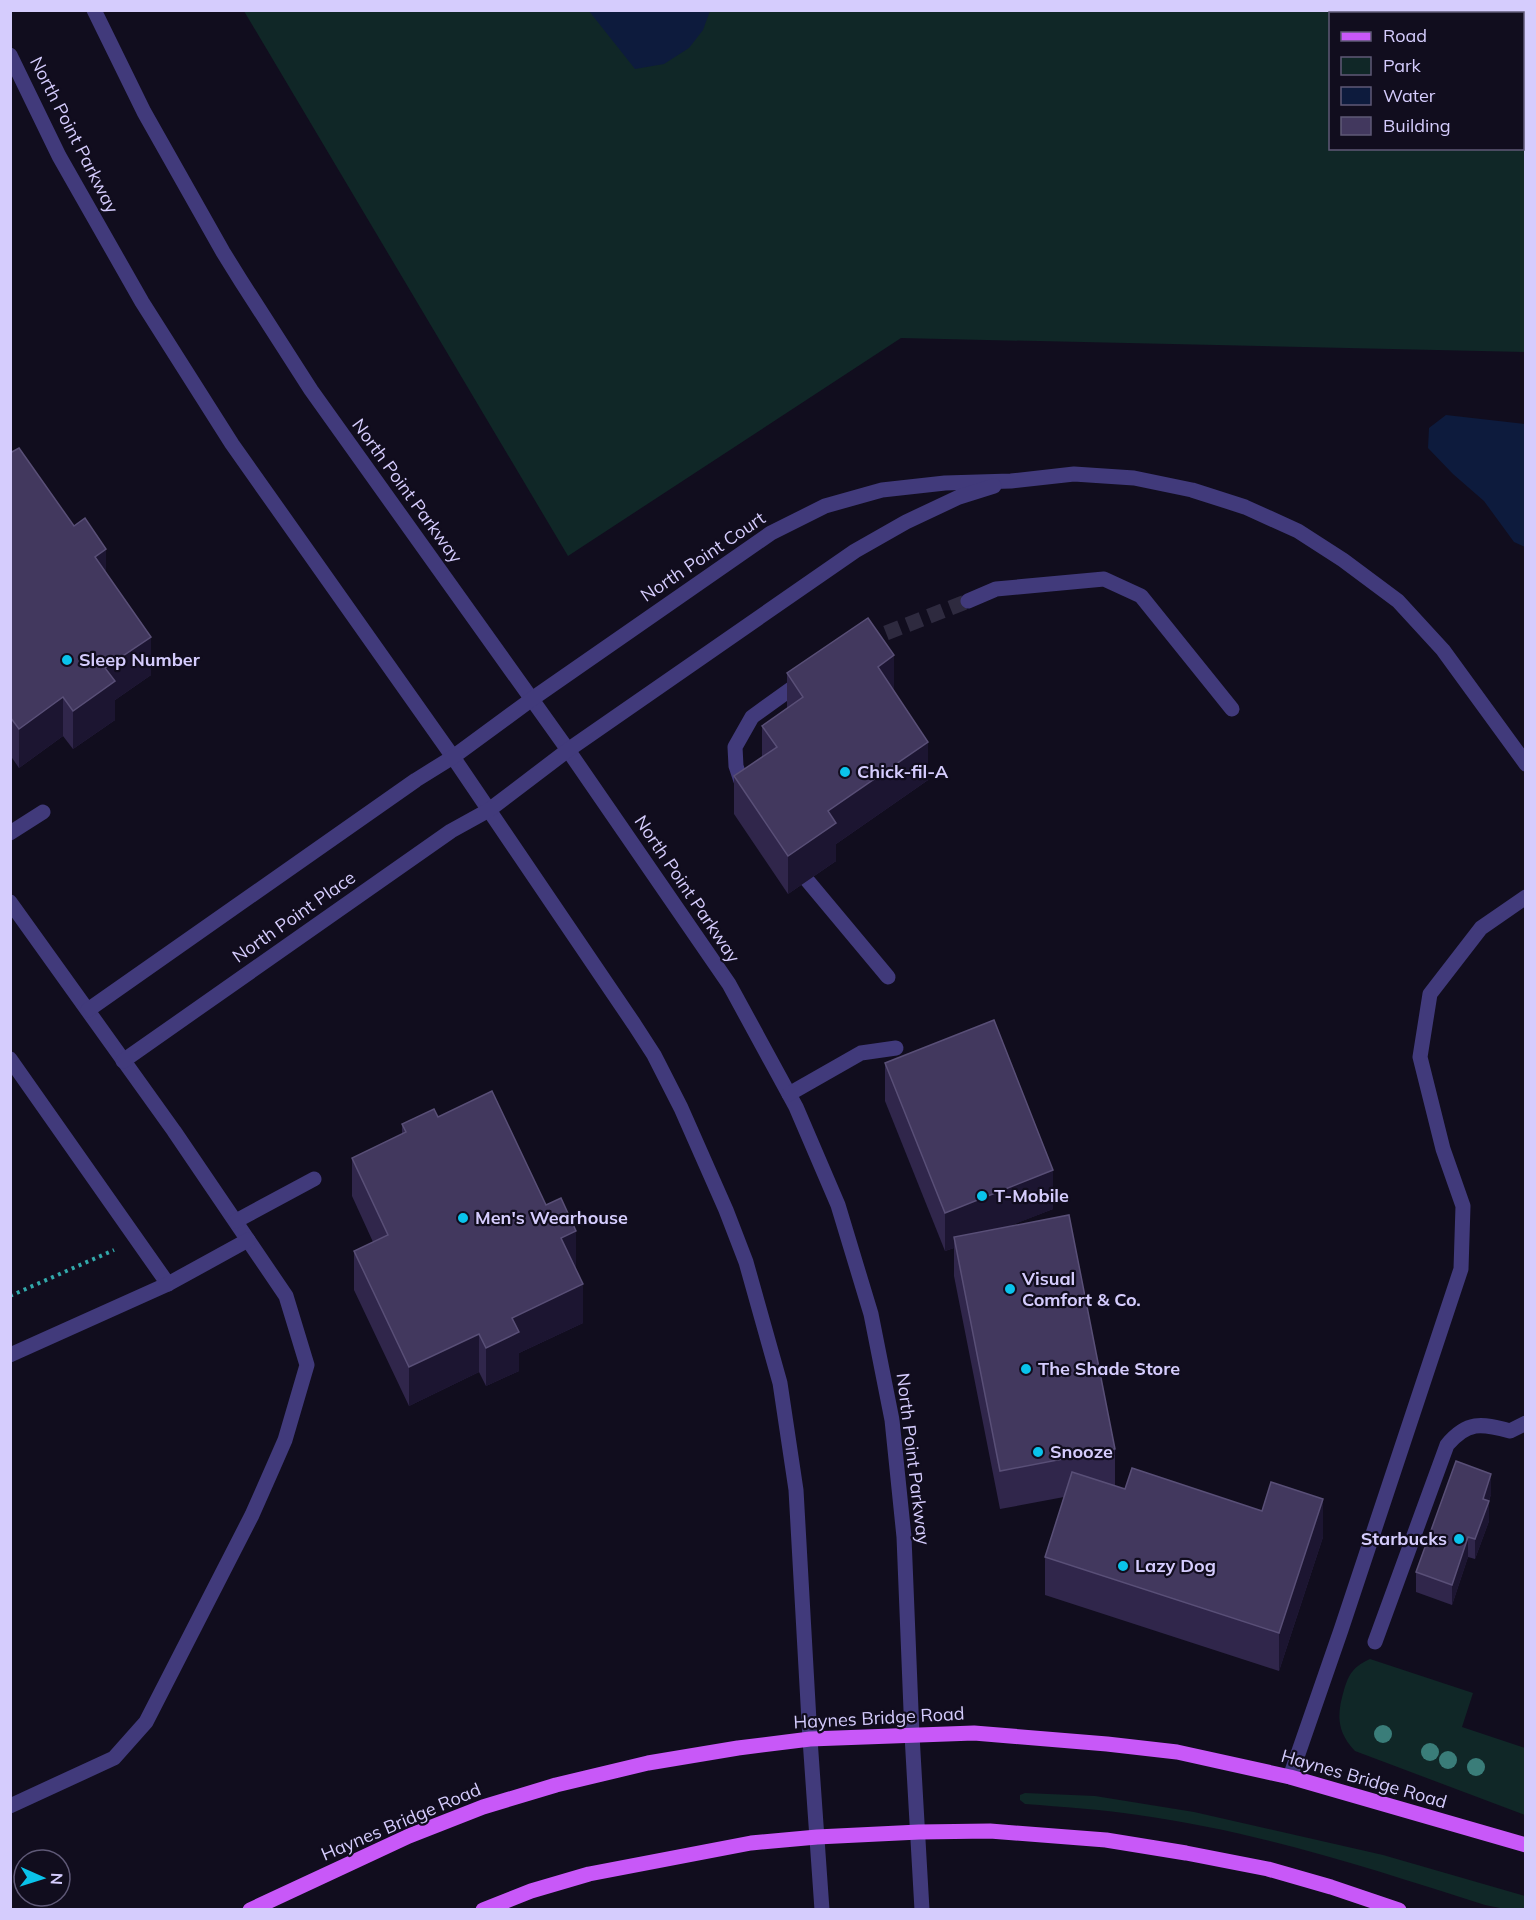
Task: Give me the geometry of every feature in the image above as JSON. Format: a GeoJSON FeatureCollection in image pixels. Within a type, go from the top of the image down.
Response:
{"type":"FeatureCollection","features":[{"type":"Feature","properties":{"kind":"main road","name":"Haynes Bridge Road"},"geometry":{"type":"LineString","coordinates":[[250,1910],[409,1836],[483,1807],[536,1791],[648,1763],[738,1748],[810,1740],[974,1733],[1177,1752],[1290,1777],[1526,1845]]}},
{"type":"Feature","properties":{"kind":"main road"},"geometry":{"type":"LineString","coordinates":[[483,1910],[531,1891],[589,1874],[751,1843],[919,1832],[990,1831],[1106,1840],[1268,1869],[1399,1910]]}},
{"type":"Feature","properties":{"kind":"street","name":"North Point Parkway"},"geometry":{"type":"LineString","coordinates":[[94,10],[144,112],[223,252],[311,390],[568,750],[729,984],[789,1094],[838,1205],[871,1314],[892,1420],[904,1537],[922,1910]]}},
{"type":"Feature","properties":{"kind":"street","name":"North Point Parkway"},"geometry":{"type":"LineString","coordinates":[[10,55],[59,156],[142,302],[232,444],[453,757],[654,1055],[702,1154],[746,1262],[780,1383],[788,1433],[796,1490],[822,1910]]}},
{"type":"Feature","properties":{"kind":"street","name":"North Point Court"},"geometry":{"type":"LineString","coordinates":[[453,757],[532,699],[771,533],[825,506],[882,490],[1074,474],[1134,478],[1192,490],[1245,507],[1299,531],[1398,601],[1443,650],[1526,764]]}},
{"type":"Feature","properties":{"kind":"street","name":"North Point Court"},"geometry":{"type":"LineString","coordinates":[[489,810],[568,750],[855,551],[906,522],[959,497],[1011,481]]}},
{"type":"Feature","properties":{"kind":"street"},"geometry":{"type":"LineString","coordinates":[[968,601],[996,589],[1104,579],[1141,596],[1232,709]]}},
{"type":"Feature","properties":{"kind":"street"},"geometry":{"type":"LineString","coordinates":[[747,800],[736,766],[735,747],[752,717],[814,674]]}},
{"type":"Feature","properties":{"kind":"street"},"geometry":{"type":"LineString","coordinates":[[88,1010],[416,780],[453,757]]}},
{"type":"Feature","properties":{"kind":"street","name":"North Point Place"},"geometry":{"type":"LineString","coordinates":[[123,1061],[451,831],[489,810]]}},
{"type":"Feature","properties":{"kind":"street"},"geometry":{"type":"LineString","coordinates":[[10,833],[43,812]]}},
{"type":"Feature","properties":{"kind":"street"},"geometry":{"type":"LineString","coordinates":[[807,880],[888,977]]}},
{"type":"Feature","properties":{"kind":"street"},"geometry":{"type":"LineString","coordinates":[[1290,1777],[1461,1269],[1463,1206],[1443,1149],[1420,1057],[1430,994],[1480,928],[1526,897]]}},
{"type":"Feature","properties":{"kind":"street"},"geometry":{"type":"LineString","coordinates":[[10,902],[174,1131],[286,1296],[306,1365],[285,1440],[252,1515],[146,1722],[114,1758],[10,1806]]}},
{"type":"Feature","properties":{"kind":"street"},"geometry":{"type":"LineString","coordinates":[[789,1094],[861,1053],[896,1048]]}},
{"type":"Feature","properties":{"kind":"street"},"geometry":{"type":"LineString","coordinates":[[10,1059],[168,1284]]}},
{"type":"Feature","properties":{"kind":"street"},"geometry":{"type":"LineString","coordinates":[[236,1221],[314,1179]]}},
{"type":"Feature","properties":{"kind":"street"},"geometry":{"type":"LineString","coordinates":[[10,1356],[168,1284],[248,1240]]}},
{"type":"Feature","properties":{"kind":"street"},"geometry":{"type":"LineString","coordinates":[[1375,1642],[1447,1444],[1457,1433],[1470,1426],[1488,1424],[1510,1431],[1526,1423]]}},
{"type":"Feature","properties":{"kind":"path"},"geometry":{"type":"LineString","coordinates":[[10,1296],[137,1240]]}},
{"type":"Feature","properties":{"kind":"green space"},"geometry":{"type":"Polygon","coordinates":[[[244,11],[1525,11],[1525,352],[901,338],[568,556],[244,11]]]}},
{"type":"Feature","properties":{"kind":"green space"},"geometry":{"type":"Polygon","coordinates":[[[1370,1659],[1473,1693],[1462,1727],[1525,1748],[1525,1815],[1355,1751],[1341,1729],[1340,1707],[1345,1686],[1351,1674],[1355,1668],[1370,1659]]]}},
{"type":"Feature","properties":{"kind":"green space"},"geometry":{"type":"Polygon","coordinates":[[[1025,1793],[1095,1796],[1194,1812],[1383,1855],[1525,1896],[1525,1909],[1505,1909],[1485,1905],[1313,1852],[1226,1831],[1124,1813],[1025,1804],[1020,1800],[1020,1795],[1025,1793]]]}},
{"type":"Feature","properties":{"kind":"water"},"geometry":{"type":"Polygon","coordinates":[[[589,11],[710,11],[703,30],[689,48],[664,64],[635,69],[589,11]]]}},
{"type":"Feature","properties":{"kind":"water"},"geometry":{"type":"Polygon","coordinates":[[[1446,415],[1525,424],[1525,547],[1514,542],[1484,501],[1428,448],[1429,428],[1446,415]]]}},
{"type":"Feature","properties":{"kind":"building"},"geometry":{"type":"Polygon","coordinates":[[[19,448],[74,526],[85,518],[106,549],[95,557],[151,637],[105,668],[115,681],[73,711],[63,697],[19,729],[10,717],[10,453],[19,448]]]}},
{"type":"Feature","properties":{"kind":"building","name":"Chick-fil-A"},"geometry":{"type":"Polygon","coordinates":[[[868,618],[894,655],[878,667],[928,742],[828,811],[836,823],[788,856],[734,776],[777,747],[762,726],[803,697],[787,673],[868,618]]]}},
{"type":"Feature","properties":{"kind":"building"},"geometry":{"type":"Polygon","coordinates":[[[994,1020],[1053,1170],[945,1213],[885,1063],[994,1020]]]}},
{"type":"Feature","properties":{"kind":"building"},"geometry":{"type":"Polygon","coordinates":[[[492,1091],[546,1205],[561,1198],[576,1231],[561,1238],[583,1284],[512,1318],[519,1332],[486,1348],[479,1334],[409,1367],[354,1251],[388,1235],[352,1158],[406,1132],[402,1124],[434,1109],[438,1117],[492,1091]]]}},
{"type":"Feature","properties":{"kind":"building"},"geometry":{"type":"Polygon","coordinates":[[[1069,1215],[1115,1449],[1000,1471],[954,1237],[1069,1215]]]}},
{"type":"Feature","properties":{"kind":"building","name":"Starbucks"},"geometry":{"type":"Polygon","coordinates":[[[1456,1461],[1491,1474],[1483,1499],[1489,1501],[1475,1539],[1468,1537],[1452,1585],[1416,1572],[1456,1461]]]}},
{"type":"Feature","properties":{"kind":"building"},"geometry":{"type":"Polygon","coordinates":[[[1132,1468],[1262,1511],[1271,1482],[1323,1499],[1279,1633],[1045,1557],[1072,1472],[1125,1489],[1132,1468]]]}},
{"type":"Feature","properties":{"kind":"tunnel"},"geometry":{"type":"LineString","coordinates":[[886,633],[968,601]]}},
{"type":"Feature","properties":{"kind":"place","name":"Sleep Number"},"geometry":{"type":"Point","coordinates":[67,660]}},
{"type":"Feature","properties":{"kind":"place","name":"Chick-fil-A"},"geometry":{"type":"Point","coordinates":[845,772]}},
{"type":"Feature","properties":{"kind":"place","name":"T-Mobile"},"geometry":{"type":"Point","coordinates":[982,1196]}},
{"type":"Feature","properties":{"kind":"place","name":"Men's Wearhouse"},"geometry":{"type":"Point","coordinates":[463,1218]}},
{"type":"Feature","properties":{"kind":"place","name":"Visual Comfort & Co."},"geometry":{"type":"Point","coordinates":[1010,1289]}},
{"type":"Feature","properties":{"kind":"place","name":"The Shade Store"},"geometry":{"type":"Point","coordinates":[1026,1369]}},
{"type":"Feature","properties":{"kind":"place","name":"Snooze"},"geometry":{"type":"Point","coordinates":[1038,1452]}},
{"type":"Feature","properties":{"kind":"place","name":"Starbucks"},"geometry":{"type":"Point","coordinates":[1459,1539]}},
{"type":"Feature","properties":{"kind":"place","name":"Lazy Dog"},"geometry":{"type":"Point","coordinates":[1123,1566]}}]}
